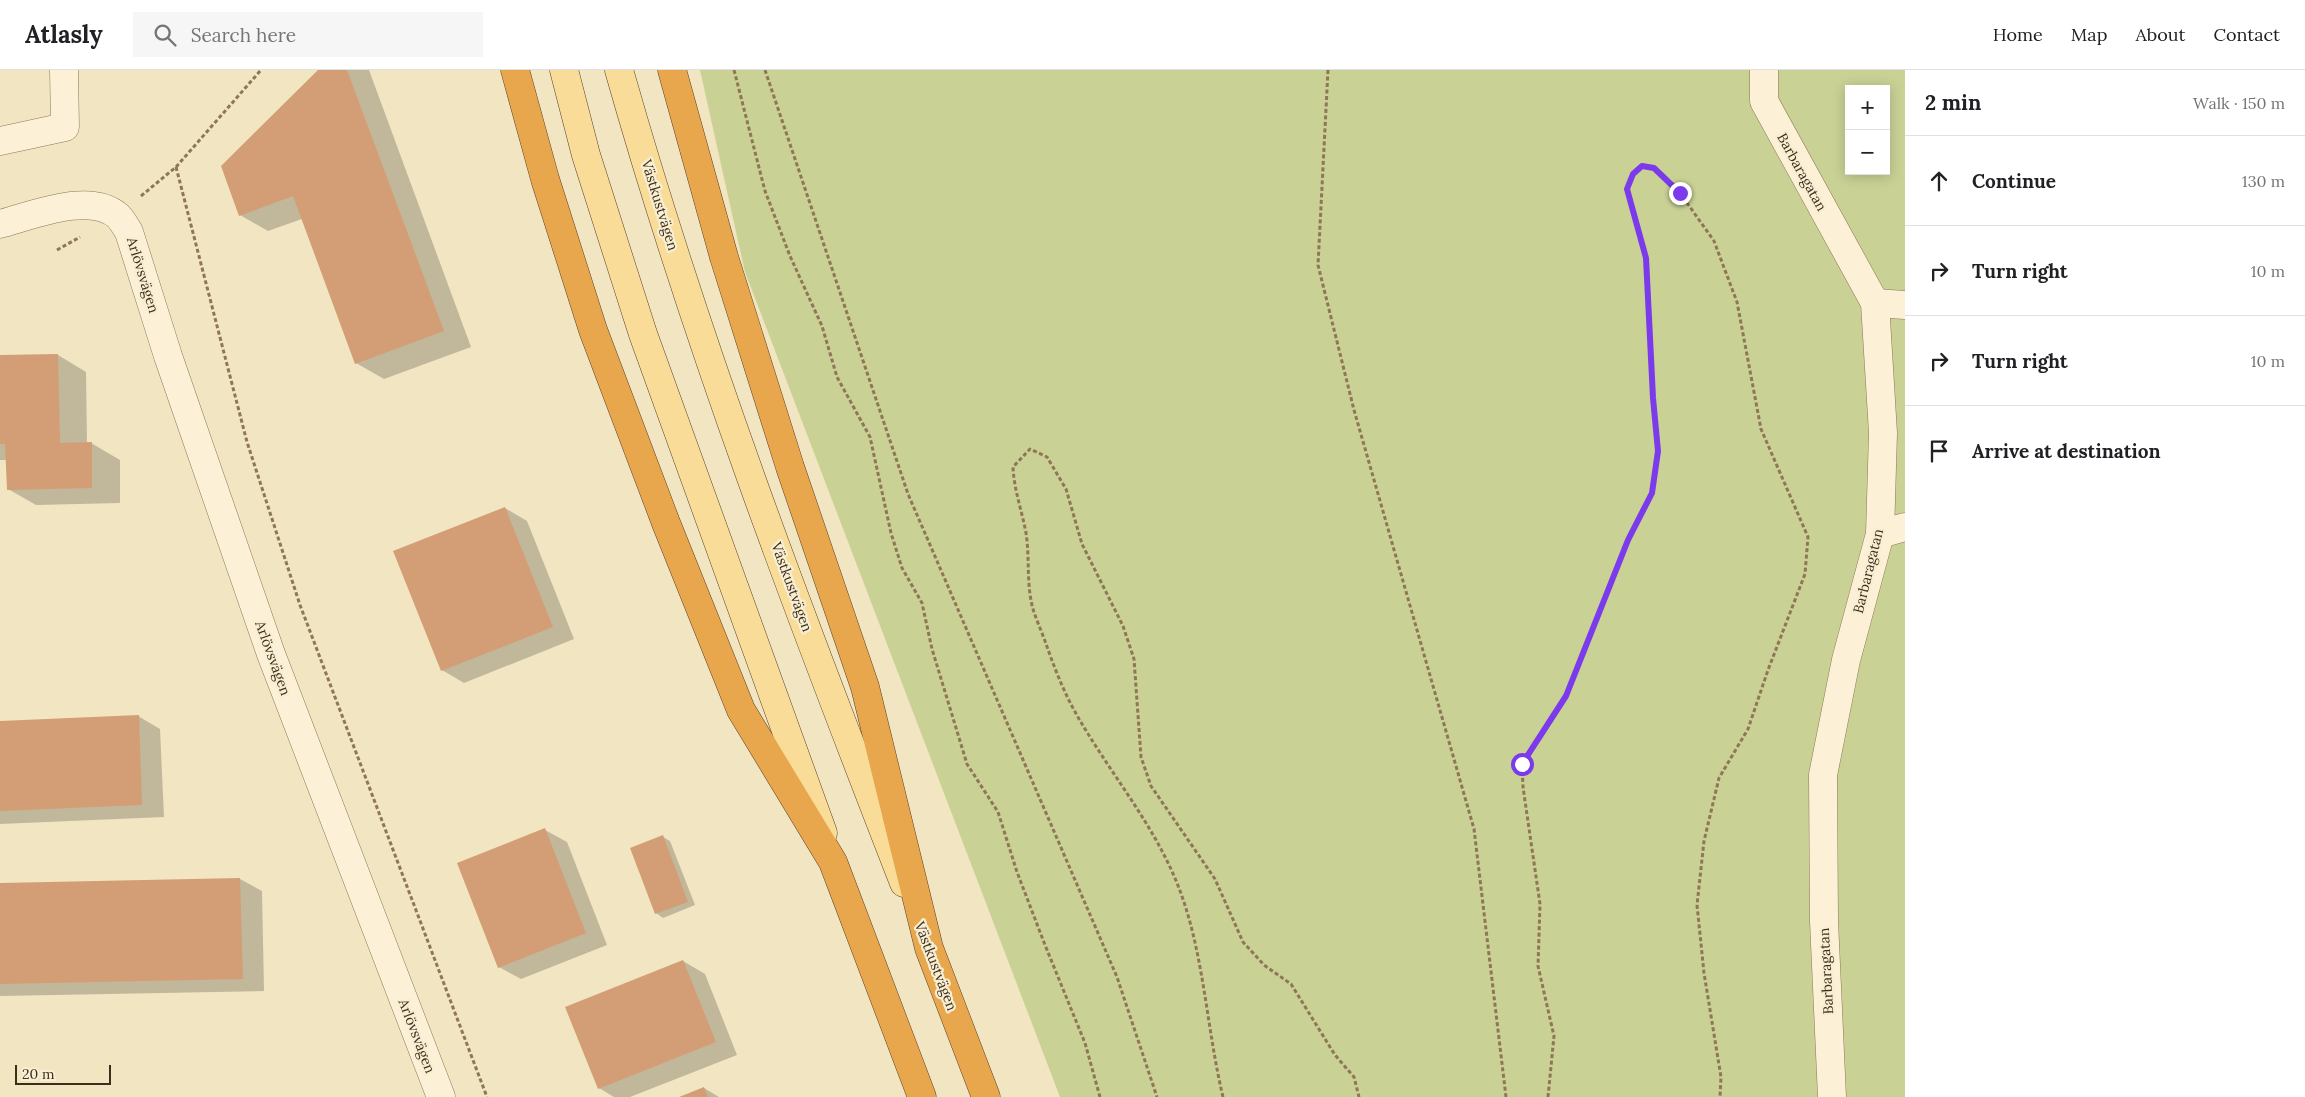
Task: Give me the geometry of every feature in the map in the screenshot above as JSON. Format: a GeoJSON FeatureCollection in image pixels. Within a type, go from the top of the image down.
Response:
{"type":"FeatureCollection","features":[{"type":"Feature","properties":{"kind":"highway"},"geometry":{"type":"LineString","coordinates":[[515,70],[545,179],[593,330],[666,523],[741,710],[833,862],[922,1097]]}},
{"type":"Feature","properties":{"kind":"highway"},"geometry":{"type":"LineString","coordinates":[[672,70],[724,257],[778,431],[865,688],[929,948]]}},
{"type":"Feature","properties":{"kind":"highway","name":"Västkustvägen"},"geometry":{"type":"LineString","coordinates":[[929,948],[986,1097]]}},
{"type":"Feature","properties":{"kind":"main road"},"geometry":{"type":"LineString","coordinates":[[564,70],[586,155],[643,334],[833,862]]}},
{"type":"Feature","properties":{"kind":"main road","name":"Västkustvägen"},"geometry":{"type":"LineString","coordinates":[[619,70],[700,331],[836,709],[929,948]]}},
{"type":"Feature","properties":{"kind":"street"},"geometry":{"type":"LineString","coordinates":[[0,142],[65,127],[64,70]]}},
{"type":"Feature","properties":{"kind":"street","name":"Barbaragatan"},"geometry":{"type":"LineString","coordinates":[[1764,70],[1764,101],[1875,303],[1883,433],[1892,531],[1846,660],[1823,775],[1824,921],[1832,1097]]}},
{"type":"Feature","properties":{"kind":"street"},"geometry":{"type":"LineString","coordinates":[[0,224],[74,204],[104,208],[118,216]]}},
{"type":"Feature","properties":{"kind":"street","name":"Arlövsvägen"},"geometry":{"type":"LineString","coordinates":[[118,216],[129,232],[168,356],[271,654],[441,1097]]}},
{"type":"Feature","properties":{"kind":"street"},"geometry":{"type":"LineString","coordinates":[[1875,303],[1905,305]]}},
{"type":"Feature","properties":{"kind":"path"},"geometry":{"type":"LineString","coordinates":[[118,216],[176,168],[261,70]]}},
{"type":"Feature","properties":{"kind":"path"},"geometry":{"type":"LineString","coordinates":[[734,70],[765,191],[790,256],[822,326],[837,377],[870,437],[891,533],[902,568],[922,602],[932,649],[967,764],[998,812],[1038,927],[1085,1043],[1100,1097]]}},
{"type":"Feature","properties":{"kind":"path"},"geometry":{"type":"LineString","coordinates":[[764,70],[908,494],[1117,978],[1157,1097]]}},
{"type":"Feature","properties":{"kind":"path"},"geometry":{"type":"LineString","coordinates":[[1328,70],[1318,265],[1354,410],[1474,829],[1506,1097]]}},
{"type":"Feature","properties":{"kind":"path"},"geometry":{"type":"LineString","coordinates":[[1548,1097],[1554,1036],[1538,966],[1540,904],[1523,787],[1522,764],[1566,696],[1628,540],[1652,493],[1658,451],[1652,388],[1646,258],[1627,189],[1633,174],[1642,166],[1654,168],[1680,193],[1714,241],[1736,302],[1761,429],[1808,537],[1805,574],[1768,670],[1748,729],[1719,778],[1704,841],[1697,906],[1704,973],[1721,1077],[1720,1097]]}},
{"type":"Feature","properties":{"kind":"path"},"geometry":{"type":"LineString","coordinates":[[176,168],[247,442],[300,605],[487,1097]]}},
{"type":"Feature","properties":{"kind":"path"},"geometry":{"type":"LineString","coordinates":[[1223,1097],[1213,1052],[1191,925],[1177,881],[1147,825],[1074,710],[1059,678],[1033,609],[1027,572],[1027,540],[1023,513],[1013,485],[1013,467],[1030,449],[1048,457],[1066,489],[1082,544],[1123,626],[1134,660],[1141,757],[1151,786],[1215,879],[1243,942],[1264,965],[1290,984],[1335,1055],[1354,1077],[1358,1097]]}},
{"type":"Feature","properties":{"kind":"green space"},"geometry":{"type":"Polygon","coordinates":[[[700,70],[1905,70],[1905,1097],[1060,1097],[745,272],[700,70]]]}},
{"type":"Feature","properties":{"kind":"building"},"geometry":{"type":"Polygon","coordinates":[[[318,70],[347,70],[444,331],[355,364],[293,196],[239,216],[221,166],[318,70]]]}},
{"type":"Feature","properties":{"kind":"building"},"geometry":{"type":"Polygon","coordinates":[[[58,354],[60,443],[92,442],[92,488],[7,490],[5,444],[0,444],[0,355],[58,354]]]}},
{"type":"Feature","properties":{"kind":"building"},"geometry":{"type":"Polygon","coordinates":[[[505,507],[553,627],[441,671],[393,551],[505,507]]]}},
{"type":"Feature","properties":{"kind":"building"},"geometry":{"type":"Polygon","coordinates":[[[139,715],[142,805],[0,811],[0,721],[139,715]]]}},
{"type":"Feature","properties":{"kind":"building"},"geometry":{"type":"Polygon","coordinates":[[[545,828],[586,933],[498,968],[457,863],[545,828]]]}},
{"type":"Feature","properties":{"kind":"building"},"geometry":{"type":"Polygon","coordinates":[[[663,835],[688,902],[655,914],[630,848],[663,835]]]}},
{"type":"Feature","properties":{"kind":"building"},"geometry":{"type":"Polygon","coordinates":[[[240,878],[243,979],[0,984],[0,883],[240,878]]]}},
{"type":"Feature","properties":{"kind":"building"},"geometry":{"type":"Polygon","coordinates":[[[683,960],[716,1042],[598,1089],[565,1007],[683,960]]]}},
{"type":"Feature","properties":{"kind":"building"},"geometry":{"type":"Polygon","coordinates":[[[704,1087],[708,1097],[679,1097],[704,1087]]]}},
{"type":"Feature","properties":{"kind":"route"},"geometry":{"type":"LineString","coordinates":[[1522,764],[1566,696],[1628,540],[1652,493],[1658,451],[1653,398],[1646,258],[1627,189],[1633,174],[1642,166],[1654,168],[1680,193]]}}]}
